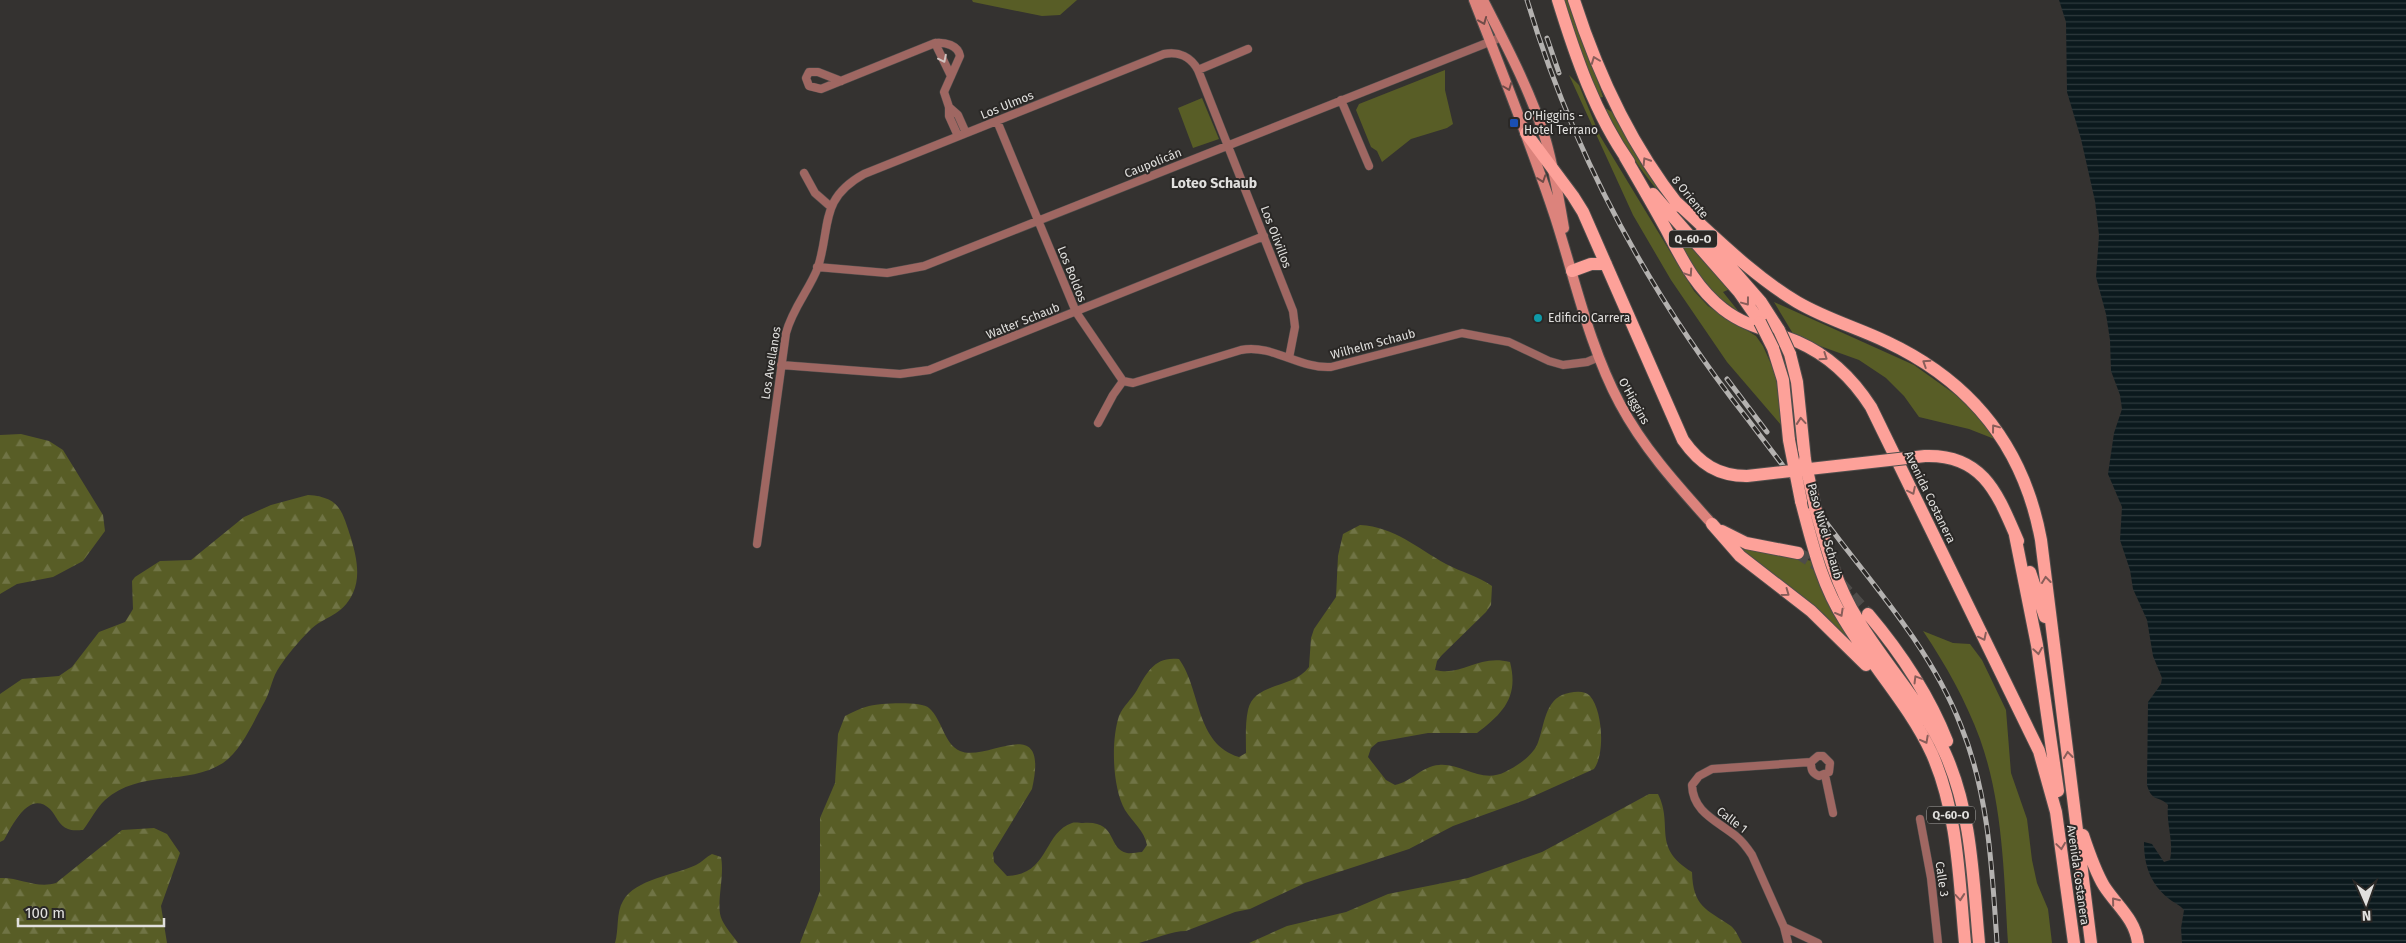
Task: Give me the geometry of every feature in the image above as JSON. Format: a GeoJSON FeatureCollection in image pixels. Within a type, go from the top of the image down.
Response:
{"type":"FeatureCollection","features":[{"type":"Feature","properties":{"kind":"main road","name":"O'Higgins"},"geometry":{"type":"LineString","coordinates":[[1474,0],[1526,133],[1599,357],[1614,393],[1638,434],[1668,474],[1712,524]]}},
{"type":"Feature","properties":{"kind":"main road","name":"O'Higgins"},"geometry":{"type":"LineString","coordinates":[[1483,0],[1502,37],[1541,127],[1553,169],[1572,271]]}},
{"type":"Feature","properties":{"kind":"main road","name":"8 Oriente"},"geometry":{"type":"LineString","coordinates":[[1558,0],[1571,41],[1595,99],[1625,157],[1651,192],[1739,292],[1760,322],[1773,348],[1783,380],[1788,422]]}},
{"type":"Feature","properties":{"kind":"main road","name":"8 Oriente"},"geometry":{"type":"LineString","coordinates":[[1574,0],[1599,70],[1625,125],[1648,165],[1675,201],[1761,302],[1779,330],[1790,354],[1797,382],[1805,460]]}},
{"type":"Feature","properties":{"kind":"main road"},"geometry":{"type":"LineString","coordinates":[[1526,133],[1578,204],[1682,440],[1696,456],[1714,470],[1725,475],[1747,476],[1925,456],[1950,457],[1977,470],[1995,492],[2015,535],[2041,605],[2056,663]]}},
{"type":"Feature","properties":{"kind":"main road","name":"Avenida Costanera"},"geometry":{"type":"LineString","coordinates":[[1625,157],[1685,266],[1709,297],[1730,314],[1750,326],[1798,342],[1819,353],[1848,376],[1864,396],[1877,418],[2034,739],[2047,775],[2058,824],[2074,943]]}},
{"type":"Feature","properties":{"kind":"main road","name":"Avenida Costanera"},"geometry":{"type":"LineString","coordinates":[[1675,201],[1776,289],[1816,312],[1885,341],[1926,362],[1959,389],[1988,420],[2020,468],[2034,507],[2043,552],[2091,943]]}},
{"type":"Feature","properties":{"kind":"main road"},"geometry":{"type":"LineString","coordinates":[[1572,271],[1591,264],[1606,264]]}},
{"type":"Feature","properties":{"kind":"main road","name":"Paso Nivel Schaub"},"geometry":{"type":"LineString","coordinates":[[1788,422],[1789,440],[1801,501],[1824,580],[1835,605],[1861,636]]}},
{"type":"Feature","properties":{"kind":"main road","name":"Paso Nivel Schaub"},"geometry":{"type":"LineString","coordinates":[[1805,460],[1815,507],[1834,572],[1861,636]]}},
{"type":"Feature","properties":{"kind":"main road"},"geometry":{"type":"LineString","coordinates":[[1712,524],[1734,539],[1798,553]]}},
{"type":"Feature","properties":{"kind":"main road"},"geometry":{"type":"LineString","coordinates":[[1712,524],[1728,544],[1748,563],[1819,618],[1899,699]]}},
{"type":"Feature","properties":{"kind":"main road"},"geometry":{"type":"LineString","coordinates":[[2015,535],[2032,612],[2042,678],[2058,792],[2058,824]]}},
{"type":"Feature","properties":{"kind":"main road"},"geometry":{"type":"LineString","coordinates":[[1748,563],[1751,553],[1760,545]]}},
{"type":"Feature","properties":{"kind":"main road"},"geometry":{"type":"LineString","coordinates":[[1868,614],[1908,665],[1930,701],[1954,761],[1963,806]]}},
{"type":"Feature","properties":{"kind":"main road","name":"Q-60-O"},"geometry":{"type":"LineString","coordinates":[[1861,636],[1924,738],[1943,784],[1954,834],[1965,943]]}},
{"type":"Feature","properties":{"kind":"main road","name":"Q-60-O"},"geometry":{"type":"LineString","coordinates":[[1861,636],[1933,729],[1952,769],[1963,806],[1979,943]]}},
{"type":"Feature","properties":{"kind":"main road"},"geometry":{"type":"LineString","coordinates":[[2074,803],[2096,871],[2112,898],[2131,920],[2136,931],[2138,943]]}},
{"type":"Feature","properties":{"kind":"street","name":"Caupolicán"},"geometry":{"type":"LineString","coordinates":[[817,267],[873,273],[912,269],[1502,37]]}},
{"type":"Feature","properties":{"kind":"street"},"geometry":{"type":"LineString","coordinates":[[935,43],[951,76]]}},
{"type":"Feature","properties":{"kind":"street"},"geometry":{"type":"LineString","coordinates":[[840,81],[935,43],[945,43],[959,50],[959,59],[944,92],[949,108],[949,116],[958,136]]}},
{"type":"Feature","properties":{"kind":"street"},"geometry":{"type":"LineString","coordinates":[[1198,70],[1248,49]]}},
{"type":"Feature","properties":{"kind":"street","name":"Los Ulmos"},"geometry":{"type":"LineString","coordinates":[[831,207],[839,194],[857,178],[1164,54],[1182,54],[1192,60],[1198,70]]}},
{"type":"Feature","properties":{"kind":"street","name":"Los Olivillos"},"geometry":{"type":"LineString","coordinates":[[1198,70],[1294,316],[1294,334],[1289,358]]}},
{"type":"Feature","properties":{"kind":"street"},"geometry":{"type":"LineString","coordinates":[[1341,100],[1369,166]]}},
{"type":"Feature","properties":{"kind":"street"},"geometry":{"type":"LineString","coordinates":[[949,108],[958,115],[966,133]]}},
{"type":"Feature","properties":{"kind":"street","name":"Los Boldos"},"geometry":{"type":"LineString","coordinates":[[997,121],[1076,312],[1123,381]]}},
{"type":"Feature","properties":{"kind":"street"},"geometry":{"type":"LineString","coordinates":[[804,173],[815,193],[831,207]]}},
{"type":"Feature","properties":{"kind":"street","name":"Los Avellanos"},"geometry":{"type":"LineString","coordinates":[[757,544],[781,365],[792,313],[817,267],[831,207]]}},
{"type":"Feature","properties":{"kind":"street","name":"Walter Schaub"},"geometry":{"type":"LineString","coordinates":[[781,365],[900,374],[940,367],[1264,236]]}},
{"type":"Feature","properties":{"kind":"street","name":"Wilhelm Schaub"},"geometry":{"type":"LineString","coordinates":[[1123,381],[1133,383],[1248,349],[1260,348],[1316,367],[1331,367],[1462,332],[1509,342],[1549,361],[1563,365],[1586,362],[1599,357]]}},
{"type":"Feature","properties":{"kind":"street"},"geometry":{"type":"LineString","coordinates":[[1098,424],[1112,395],[1123,381]]}},
{"type":"Feature","properties":{"kind":"street","name":"Calle 1"},"geometry":{"type":"LineString","coordinates":[[1784,927],[1752,856],[1737,836],[1709,819],[1699,808],[1692,792],[1692,784],[1698,776],[1712,769],[1731,766],[1811,762],[1818,756],[1828,759],[1831,768],[1825,775],[1833,813]]}},
{"type":"Feature","properties":{"kind":"street"},"geometry":{"type":"LineString","coordinates":[[1811,762],[1814,774],[1819,776],[1825,775]]}},
{"type":"Feature","properties":{"kind":"street","name":"Calle 3"},"geometry":{"type":"LineString","coordinates":[[1920,819],[1931,878],[1938,943]]}},
{"type":"Feature","properties":{"kind":"street"},"geometry":{"type":"LineString","coordinates":[[1784,927],[1788,943]]}},
{"type":"Feature","properties":{"kind":"street"},"geometry":{"type":"LineString","coordinates":[[1784,927],[1818,943]]}},
{"type":"Feature","properties":{"kind":"green space"},"geometry":{"type":"Polygon","coordinates":[[[972,0],[1077,0],[1060,15],[1042,16],[973,2],[972,0]]]}},
{"type":"Feature","properties":{"kind":"green space"},"geometry":{"type":"Polygon","coordinates":[[[1564,0],[1570,0],[1603,97],[1598,98],[1594,90],[1564,0]]]}},
{"type":"Feature","properties":{"kind":"green space"},"geometry":{"type":"Polygon","coordinates":[[[1445,70],[1445,90],[1453,124],[1447,128],[1411,139],[1382,162],[1377,151],[1371,147],[1356,110],[1359,104],[1445,70]]]}},
{"type":"Feature","properties":{"kind":"green space"},"geometry":{"type":"Polygon","coordinates":[[[1569,75],[1579,85],[1600,136],[1694,291],[1708,306],[1756,336],[1763,346],[1779,382],[1781,425],[1727,362],[1671,280],[1633,215],[1569,75]]]}},
{"type":"Feature","properties":{"kind":"green space"},"geometry":{"type":"Polygon","coordinates":[[[1202,98],[1219,139],[1193,148],[1178,108],[1202,98]]]}},
{"type":"Feature","properties":{"kind":"green space"},"geometry":{"type":"Polygon","coordinates":[[[1605,108],[1612,112],[1625,136],[1673,206],[1643,172],[1605,108]]]}},
{"type":"Feature","properties":{"kind":"green space"},"geometry":{"type":"Polygon","coordinates":[[[1671,226],[1730,289],[1723,292],[1739,312],[1718,297],[1697,276],[1671,226]]]}},
{"type":"Feature","properties":{"kind":"green space"},"geometry":{"type":"Polygon","coordinates":[[[1774,302],[1914,365],[1963,400],[1997,440],[1969,429],[1919,417],[1904,396],[1886,378],[1859,360],[1795,337],[1774,302]]]}},
{"type":"Feature","properties":{"kind":"green space"},"geometry":{"type":"Polygon","coordinates":[[[21,434],[49,441],[63,450],[103,515],[105,531],[83,561],[53,577],[17,584],[0,594],[0,435],[21,434]]]}},
{"type":"Feature","properties":{"kind":"green space"},"geometry":{"type":"Polygon","coordinates":[[[308,495],[319,496],[333,502],[342,513],[356,558],[357,580],[353,593],[344,607],[309,631],[293,648],[277,670],[265,701],[247,734],[230,757],[209,770],[133,784],[119,790],[102,803],[83,830],[65,828],[50,809],[42,804],[35,803],[28,806],[22,812],[4,840],[0,842],[0,694],[22,679],[59,676],[72,667],[99,632],[125,622],[133,609],[132,581],[135,577],[160,561],[191,560],[244,517],[271,505],[308,495]]]}},
{"type":"Feature","properties":{"kind":"green space"},"geometry":{"type":"Polygon","coordinates":[[[1360,525],[1395,534],[1446,564],[1481,579],[1492,586],[1491,605],[1442,655],[1437,661],[1435,670],[1454,671],[1479,663],[1498,660],[1510,662],[1512,674],[1512,685],[1507,703],[1477,733],[1428,733],[1378,742],[1371,748],[1368,757],[1386,780],[1395,785],[1406,781],[1427,768],[1439,765],[1456,767],[1488,776],[1505,772],[1523,761],[1537,745],[1551,704],[1562,695],[1577,692],[1584,692],[1590,696],[1598,712],[1601,743],[1598,762],[1594,769],[1525,800],[1453,826],[1409,849],[1305,883],[1250,909],[1235,912],[1186,931],[1139,943],[800,943],[820,891],[820,818],[835,783],[838,734],[845,716],[874,705],[891,703],[918,704],[929,708],[937,718],[950,743],[960,751],[972,753],[1013,744],[1025,745],[1032,751],[1035,765],[1032,789],[993,853],[994,862],[1007,876],[1021,874],[1031,869],[1056,835],[1063,828],[1073,823],[1094,823],[1102,826],[1121,850],[1129,853],[1142,852],[1147,845],[1146,840],[1125,810],[1117,789],[1114,750],[1116,726],[1119,716],[1148,671],[1164,660],[1179,659],[1186,671],[1206,728],[1214,740],[1225,750],[1239,757],[1246,753],[1246,721],[1252,701],[1266,690],[1294,679],[1309,667],[1311,638],[1314,629],[1336,597],[1338,556],[1343,534],[1360,525]]]}},
{"type":"Feature","properties":{"kind":"green space"},"geometry":{"type":"Polygon","coordinates":[[[1735,545],[1792,555],[1814,562],[1820,584],[1849,639],[1847,640],[1824,614],[1797,595],[1735,545]]]}},
{"type":"Feature","properties":{"kind":"green space"},"geometry":{"type":"Polygon","coordinates":[[[1923,631],[1953,643],[1970,644],[1982,660],[2006,710],[2011,773],[2027,819],[2032,860],[2037,883],[2048,909],[2052,943],[2008,943],[2001,840],[1994,788],[1988,763],[1962,697],[1923,631]]]}},
{"type":"Feature","properties":{"kind":"green space"},"geometry":{"type":"Polygon","coordinates":[[[1649,794],[1658,794],[1664,816],[1667,845],[1679,863],[1692,872],[1693,884],[1698,900],[1708,911],[1733,928],[1742,943],[1249,943],[1287,926],[1346,912],[1388,894],[1468,878],[1542,852],[1649,794]]]}},
{"type":"Feature","properties":{"kind":"green space"},"geometry":{"type":"Polygon","coordinates":[[[154,828],[167,834],[180,853],[161,906],[167,943],[0,943],[0,878],[42,885],[56,883],[122,830],[154,828]]]}},
{"type":"Feature","properties":{"kind":"green space"},"geometry":{"type":"Polygon","coordinates":[[[712,854],[721,857],[720,914],[738,943],[615,943],[619,910],[629,894],[646,883],[696,865],[712,854]]]}},
{"type":"Feature","properties":{"kind":"shaded area"},"geometry":{"type":"Polygon","coordinates":[[[2059,0],[2406,0],[2406,943],[2182,943],[2181,928],[2184,910],[2162,892],[2149,873],[2145,858],[2144,842],[2152,844],[2164,862],[2170,860],[2171,853],[2168,805],[2162,800],[2153,797],[2147,785],[2148,702],[2161,684],[2162,678],[2153,656],[2147,620],[2133,589],[2130,570],[2120,540],[2122,507],[2108,474],[2114,433],[2122,409],[2120,395],[2111,371],[2110,340],[2106,314],[2096,277],[2099,235],[2095,201],[2081,139],[2067,92],[2066,22],[2059,0]]]}},
{"type":"Feature","properties":{"kind":"tunnel"},"geometry":{"type":"LineString","coordinates":[[1798,553],[1825,570]]}},
{"type":"Feature","properties":{"kind":"tunnel"},"geometry":{"type":"LineString","coordinates":[[1840,583],[1868,614]]}},
{"type":"Feature","properties":{"kind":"railway"},"geometry":{"type":"LineString","coordinates":[[1527,0],[1567,112],[1617,219],[1646,270],[1677,321],[1710,369],[1909,632],[1938,677],[1950,701],[1961,726],[1978,779],[1988,833],[1997,943]]}},
{"type":"Feature","properties":{"kind":"railway"},"geometry":{"type":"LineString","coordinates":[[1547,38],[1559,73]]}},
{"type":"Feature","properties":{"kind":"railway"},"geometry":{"type":"LineString","coordinates":[[1727,379],[1767,432]]}},
{"type":"Feature","properties":{"kind":"place","name":"O'Higgins - Hotel Terrano"},"geometry":{"type":"Point","coordinates":[1514,123]}},
{"type":"Feature","properties":{"kind":"place","name":"Edificio Carrera"},"geometry":{"type":"Point","coordinates":[1538,318]}},
{"type":"Feature","properties":{"kind":"district","name":"Loteo Schaub"},"geometry":{"type":"Point","coordinates":[1214,183]}}]}
